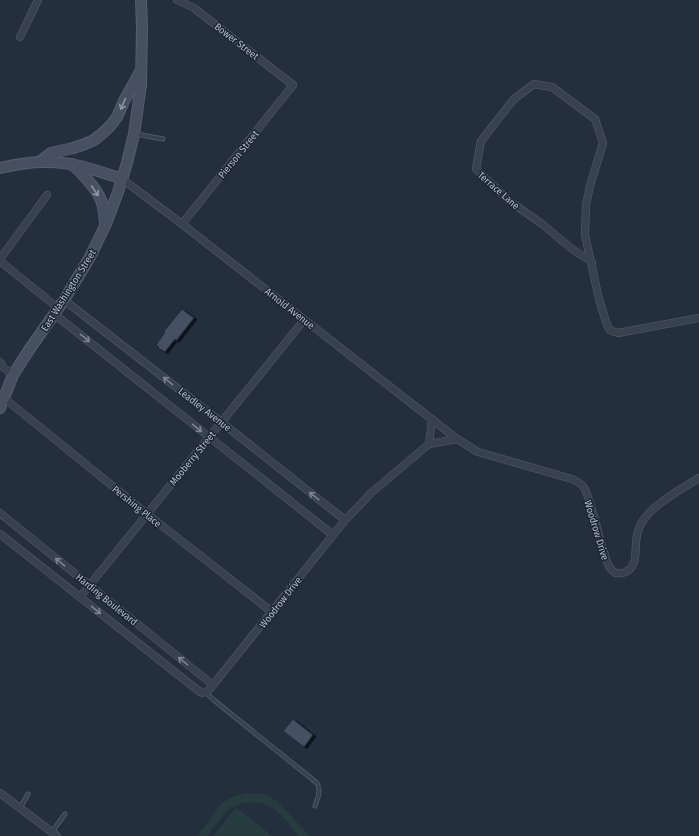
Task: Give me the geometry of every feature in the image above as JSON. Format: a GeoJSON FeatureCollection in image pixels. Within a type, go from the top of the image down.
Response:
{"type":"FeatureCollection","features":[{"type":"Feature","properties":{"kind":"main road","name":"East Washington Street"},"geometry":{"type":"LineString","coordinates":[[0,408],[13,375],[59,307],[90,257],[106,224],[122,179],[134,134],[140,85],[142,27],[141,0]]}},
{"type":"Feature","properties":{"kind":"main road"},"geometry":{"type":"LineString","coordinates":[[39,162],[51,153],[85,144],[94,140],[104,132],[117,117],[141,69]]}},
{"type":"Feature","properties":{"kind":"main road"},"geometry":{"type":"LineString","coordinates":[[0,168],[39,162],[72,164],[98,170],[122,179]]}},
{"type":"Feature","properties":{"kind":"main road"},"geometry":{"type":"LineString","coordinates":[[72,164],[92,186],[100,198],[106,224]]}},
{"type":"Feature","properties":{"kind":"street"},"geometry":{"type":"LineString","coordinates":[[20,37],[38,0]]}},
{"type":"Feature","properties":{"kind":"street","name":"Bower Street"},"geometry":{"type":"LineString","coordinates":[[178,0],[194,8],[293,85]]}},
{"type":"Feature","properties":{"kind":"street","name":"Terrace Lane"},"geometry":{"type":"LineString","coordinates":[[592,262],[572,249],[542,224],[508,200],[476,169],[481,141],[514,99],[534,84],[552,87],[595,119],[604,143],[590,186],[586,205],[585,235],[592,262],[599,299],[608,325],[612,331],[618,333],[699,318]]}},
{"type":"Feature","properties":{"kind":"street","name":"Pierson Street"},"geometry":{"type":"LineString","coordinates":[[182,224],[293,85]]}},
{"type":"Feature","properties":{"kind":"street","name":"Arnold Avenue"},"geometry":{"type":"LineString","coordinates":[[122,179],[182,224],[457,439]]}},
{"type":"Feature","properties":{"kind":"street"},"geometry":{"type":"LineString","coordinates":[[0,260],[47,195]]}},
{"type":"Feature","properties":{"kind":"street","name":"Leadley Avenue"},"geometry":{"type":"LineString","coordinates":[[0,260],[59,307],[209,437],[333,535]]}},
{"type":"Feature","properties":{"kind":"street","name":"Leadley Avenue"},"geometry":{"type":"LineString","coordinates":[[59,307],[221,422],[345,520]]}},
{"type":"Feature","properties":{"kind":"street","name":"Mooberry Street"},"geometry":{"type":"LineString","coordinates":[[80,597],[304,320]]}},
{"type":"Feature","properties":{"kind":"street"},"geometry":{"type":"LineString","coordinates":[[0,362],[3,367],[13,375]]}},
{"type":"Feature","properties":{"kind":"street","name":"Pershing Place"},"geometry":{"type":"LineString","coordinates":[[4,398],[147,514],[272,612]]}},
{"type":"Feature","properties":{"kind":"street"},"geometry":{"type":"LineString","coordinates":[[432,420],[428,444],[457,439]]}},
{"type":"Feature","properties":{"kind":"street","name":"Woodrow Drive"},"geometry":{"type":"LineString","coordinates":[[457,439],[472,450],[572,479],[582,485],[586,491],[592,508],[608,566],[617,574],[627,572],[635,561],[636,543],[643,520],[659,504],[699,478]]}},
{"type":"Feature","properties":{"kind":"street","name":"Woodrow Drive"},"geometry":{"type":"LineString","coordinates":[[204,693],[213,685],[345,520],[372,493],[428,444]]}},
{"type":"Feature","properties":{"kind":"street","name":"Harding Boulevard"},"geometry":{"type":"LineString","coordinates":[[0,513],[213,685]]}},
{"type":"Feature","properties":{"kind":"street","name":"Harding Boulevard"},"geometry":{"type":"LineString","coordinates":[[0,534],[200,692],[204,693]]}},
{"type":"Feature","properties":{"kind":"street"},"geometry":{"type":"LineString","coordinates":[[0,792],[55,834]]}},
{"type":"Feature","properties":{"kind":"lane"},"geometry":{"type":"LineString","coordinates":[[134,134],[163,139]]}},
{"type":"Feature","properties":{"kind":"lane"},"geometry":{"type":"LineString","coordinates":[[204,693],[317,782],[319,788],[315,806]]}},
{"type":"Feature","properties":{"kind":"lane"},"geometry":{"type":"LineString","coordinates":[[20,808],[28,794]]}},
{"type":"Feature","properties":{"kind":"lane"},"geometry":{"type":"LineString","coordinates":[[55,834],[65,814]]}},
{"type":"Feature","properties":{"kind":"green space"},"geometry":{"type":"Polygon","coordinates":[[[247,793],[265,794],[277,801],[310,836],[299,836],[282,816],[270,806],[255,802],[243,803],[232,807],[207,836],[197,836],[222,803],[235,796],[247,793]]]}},
{"type":"Feature","properties":{"kind":"green space"},"geometry":{"type":"Polygon","coordinates":[[[236,807],[272,836],[214,836],[236,807]]]}},
{"type":"Feature","properties":{"kind":"building"},"geometry":{"type":"Polygon","coordinates":[[[182,309],[194,318],[176,341],[175,339],[165,352],[156,345],[165,332],[164,331],[182,309]]]}},
{"type":"Feature","properties":{"kind":"building"},"geometry":{"type":"Polygon","coordinates":[[[293,719],[313,735],[304,747],[283,731],[293,719]]]}}]}
